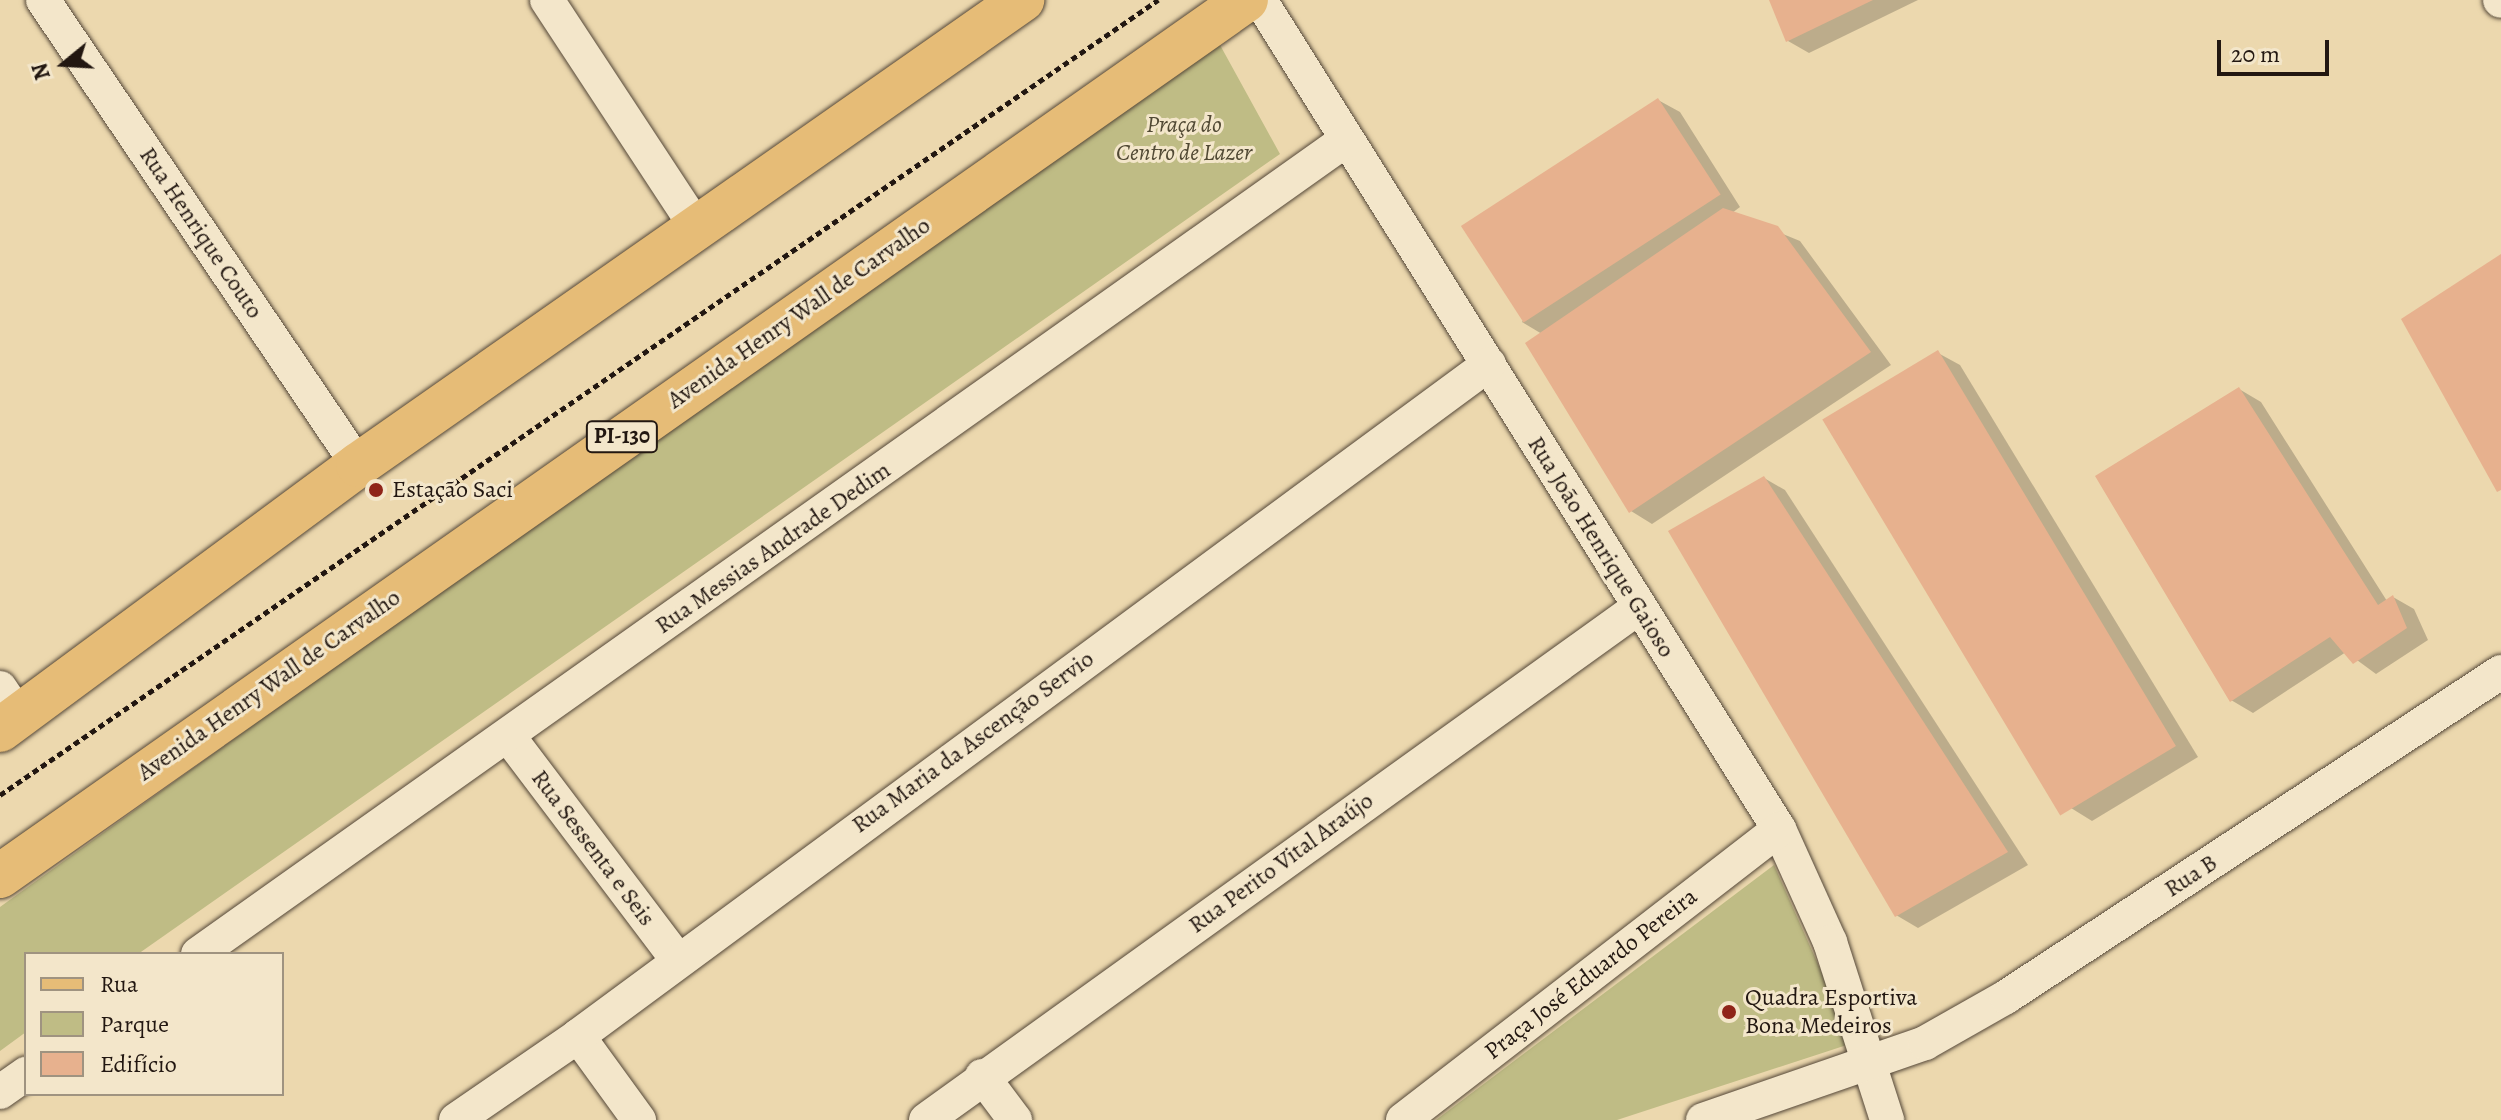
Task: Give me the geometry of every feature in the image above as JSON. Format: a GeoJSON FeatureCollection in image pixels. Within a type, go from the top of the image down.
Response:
{"type":"FeatureCollection","features":[{"type":"Feature","properties":{"kind":"main road","name":"Avenida Henry Wall de Carvalho"},"geometry":{"type":"LineString","coordinates":[[0,876],[1246,0]]}},
{"type":"Feature","properties":{"kind":"main road"},"geometry":{"type":"LineString","coordinates":[[6,711],[697,228],[1013,2]]}},
{"type":"Feature","properties":{"kind":"street","name":"Rua Henrique Couto"},"geometry":{"type":"LineString","coordinates":[[43,0],[358,465]]}},
{"type":"Feature","properties":{"kind":"street"},"geometry":{"type":"LineString","coordinates":[[547,0],[697,228]]}},
{"type":"Feature","properties":{"kind":"street","name":"Rua João Henrique Gaioso"},"geometry":{"type":"LineString","coordinates":[[1260,0],[1779,829],[1830,942],[1872,1063],[1887,1120]]}},
{"type":"Feature","properties":{"kind":"street","name":"Rua Messias Andrade Dedim"},"geometry":{"type":"LineString","coordinates":[[201,952],[509,737],[1346,140]]}},
{"type":"Feature","properties":{"kind":"street","name":"Rua Maria da Ascenção Servio"},"geometry":{"type":"LineString","coordinates":[[456,1120],[578,1036],[677,959],[1489,364]]}},
{"type":"Feature","properties":{"kind":"street","name":"Rua Perito Vital Araújo"},"geometry":{"type":"LineString","coordinates":[[926,1120],[982,1076],[1638,608]]}},
{"type":"Feature","properties":{"kind":"street","name":"Rua B"},"geometry":{"type":"LineString","coordinates":[[1703,1120],[1925,1043],[2006,997],[2501,672]]}},
{"type":"Feature","properties":{"kind":"street","name":"Rua Sessenta e Seis"},"geometry":{"type":"LineString","coordinates":[[509,737],[677,959]]}},
{"type":"Feature","properties":{"kind":"street","name":"Praça José Eduardo Pereira"},"geometry":{"type":"LineString","coordinates":[[1403,1120],[1779,829]]}},
{"type":"Feature","properties":{"kind":"street"},"geometry":{"type":"LineString","coordinates":[[578,1036],[639,1120]]}},
{"type":"Feature","properties":{"kind":"street"},"geometry":{"type":"LineString","coordinates":[[0,1092],[24,1075]]}},
{"type":"Feature","properties":{"kind":"street"},"geometry":{"type":"LineString","coordinates":[[982,1076],[1015,1120]]}},
{"type":"Feature","properties":{"kind":"path"},"geometry":{"type":"LineString","coordinates":[[0,795],[1158,0]]}},
{"type":"Feature","properties":{"kind":"green space","name":"Praça do Centro de Lazer"},"geometry":{"type":"Polygon","coordinates":[[[1214,34],[1280,154],[141,952],[24,952],[24,1033],[0,1051],[0,907],[1214,34]]]}},
{"type":"Feature","properties":{"kind":"green space"},"geometry":{"type":"Polygon","coordinates":[[[1774,865],[1853,1043],[1617,1120],[1436,1120],[1774,865]]]}},
{"type":"Feature","properties":{"kind":"building"},"geometry":{"type":"Polygon","coordinates":[[[1769,0],[1873,0],[1786,42],[1769,0]]]}},
{"type":"Feature","properties":{"kind":"building"},"geometry":{"type":"Polygon","coordinates":[[[1658,98],[1721,194],[1524,322],[1461,226],[1658,98]]]}},
{"type":"Feature","properties":{"kind":"building"},"geometry":{"type":"Polygon","coordinates":[[[1723,208],[1778,226],[1871,352],[1629,513],[1525,343],[1723,208]]]}},
{"type":"Feature","properties":{"kind":"building"},"geometry":{"type":"Polygon","coordinates":[[[2501,254],[2501,490],[2497,492],[2401,319],[2501,254]]]}},
{"type":"Feature","properties":{"kind":"building"},"geometry":{"type":"Polygon","coordinates":[[[1938,350],[2176,746],[2060,816],[1822,420],[1938,350]]]}},
{"type":"Feature","properties":{"kind":"building"},"geometry":{"type":"Polygon","coordinates":[[[2239,387],[2378,605],[2393,595],[2407,628],[2353,664],[2330,637],[2230,702],[2095,476],[2239,387]]]}},
{"type":"Feature","properties":{"kind":"building"},"geometry":{"type":"Polygon","coordinates":[[[1764,476],[2008,852],[1895,917],[1668,531],[1764,476]]]}},
{"type":"Feature","properties":{"kind":"place","name":"Estação Saci"},"geometry":{"type":"Point","coordinates":[376,490]}},
{"type":"Feature","properties":{"kind":"place","name":"Quadra Esportiva Bona Medeiros"},"geometry":{"type":"Point","coordinates":[1729,1012]}}]}
